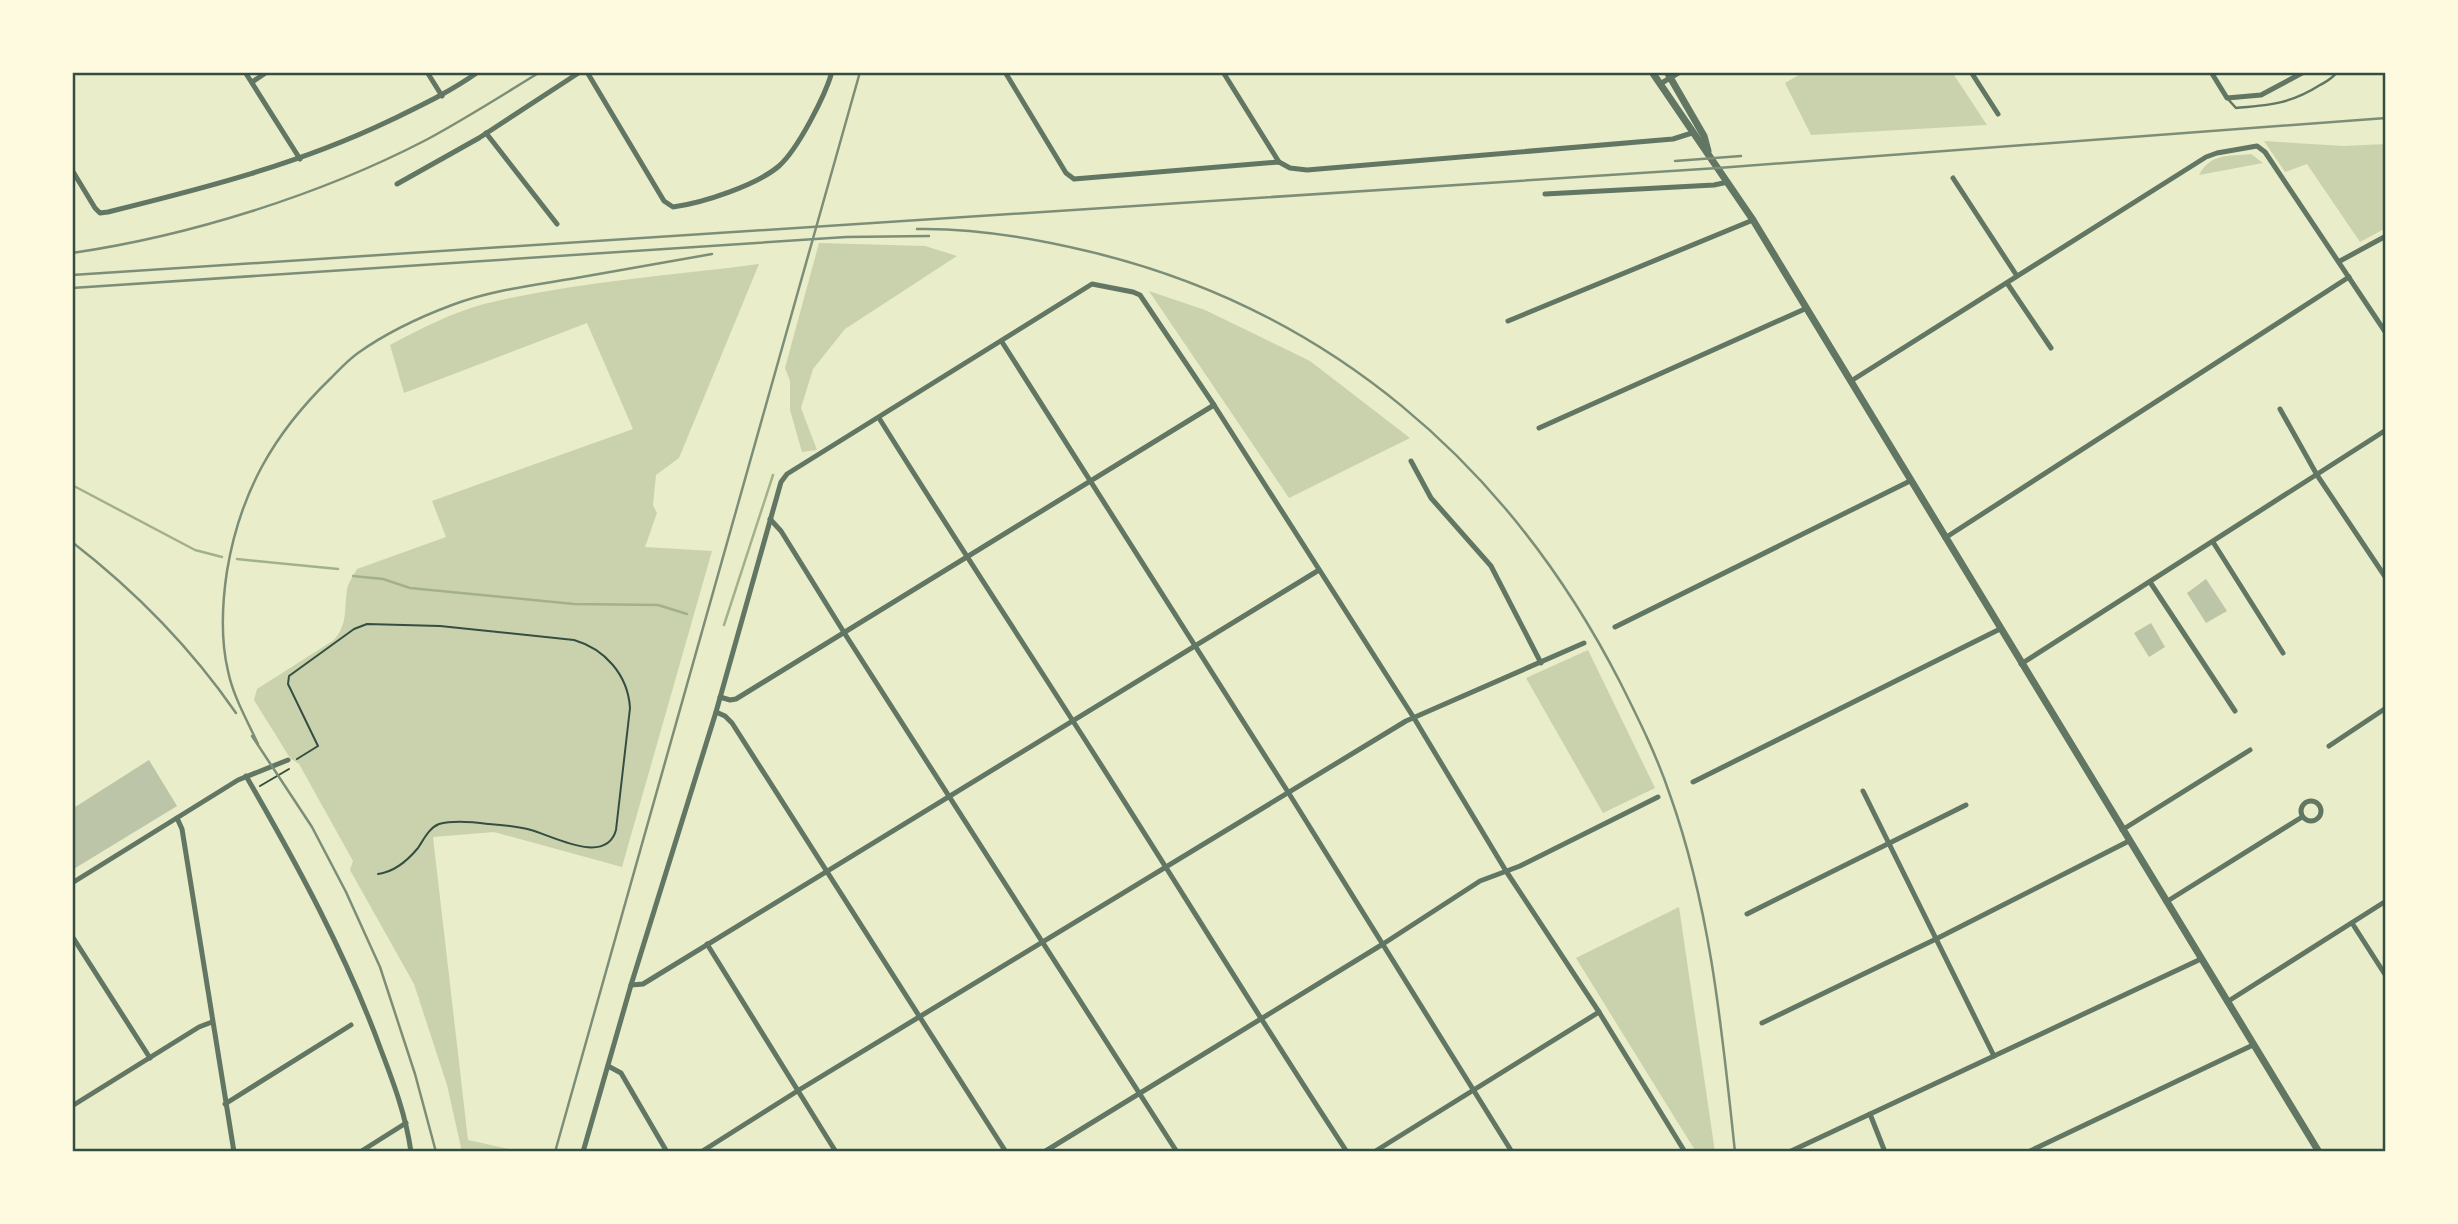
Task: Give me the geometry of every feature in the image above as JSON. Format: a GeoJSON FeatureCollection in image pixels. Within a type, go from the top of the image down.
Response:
{"type":"FeatureCollection","features":[{"type":"Feature","properties":{"kind":"street"},"geometry":{"type":"LineString","coordinates":[[246,72],[300,159]]}},
{"type":"Feature","properties":{"kind":"street"},"geometry":{"type":"LineString","coordinates":[[252,82],[267,72]]}},
{"type":"Feature","properties":{"kind":"street"},"geometry":{"type":"LineString","coordinates":[[427,72],[442,96]]}},
{"type":"Feature","properties":{"kind":"street"},"geometry":{"type":"LineString","coordinates":[[72,170],[100,213],[239,179],[300,159],[442,96],[478,72]]}},
{"type":"Feature","properties":{"kind":"street"},"geometry":{"type":"LineString","coordinates":[[397,184],[486,133],[580,72]]}},
{"type":"Feature","properties":{"kind":"street"},"geometry":{"type":"LineString","coordinates":[[587,72],[666,204],[673,207],[719,196],[776,169],[823,100],[832,72]]}},
{"type":"Feature","properties":{"kind":"street"},"geometry":{"type":"LineString","coordinates":[[1005,72],[1066,173],[1074,179],[1279,162]]}},
{"type":"Feature","properties":{"kind":"street"},"geometry":{"type":"LineString","coordinates":[[1223,72],[1279,162],[1290,168],[1307,170],[1674,139],[1692,133]]}},
{"type":"Feature","properties":{"kind":"street"},"geometry":{"type":"LineString","coordinates":[[1652,72],[1753,220],[2319,1152]]}},
{"type":"Feature","properties":{"kind":"street"},"geometry":{"type":"LineString","coordinates":[[1660,84],[1669,75],[1681,72]]}},
{"type":"Feature","properties":{"kind":"street"},"geometry":{"type":"LineString","coordinates":[[1971,72],[1998,114]]}},
{"type":"Feature","properties":{"kind":"street"},"geometry":{"type":"LineString","coordinates":[[2211,72],[2227,98],[2261,95],[2303,72]]}},
{"type":"Feature","properties":{"kind":"street"},"geometry":{"type":"LineString","coordinates":[[1669,75],[1704,136],[1708,151]]}},
{"type":"Feature","properties":{"kind":"street"},"geometry":{"type":"LineString","coordinates":[[486,133],[556,224]]}},
{"type":"Feature","properties":{"kind":"street"},"geometry":{"type":"LineString","coordinates":[[1851,381],[2206,156],[2257,146],[2265,152],[2386,333]]}},
{"type":"Feature","properties":{"kind":"street"},"geometry":{"type":"LineString","coordinates":[[1953,178],[2017,276]]}},
{"type":"Feature","properties":{"kind":"street"},"geometry":{"type":"LineString","coordinates":[[1545,194],[1728,182]]}},
{"type":"Feature","properties":{"kind":"street"},"geometry":{"type":"LineString","coordinates":[[1508,321],[1753,220]]}},
{"type":"Feature","properties":{"kind":"street"},"geometry":{"type":"LineString","coordinates":[[2340,261],[2386,236]]}},
{"type":"Feature","properties":{"kind":"street"},"geometry":{"type":"LineString","coordinates":[[1945,538],[2349,277]]}},
{"type":"Feature","properties":{"kind":"street"},"geometry":{"type":"LineString","coordinates":[[2007,283],[2051,348]]}},
{"type":"Feature","properties":{"kind":"street"},"geometry":{"type":"LineString","coordinates":[[583,1152],[631,985],[716,712],[770,519],[785,478],[1092,284],[1139,295],[1214,405],[1414,718],[1506,871],[1599,1012],[1685,1152]]}},
{"type":"Feature","properties":{"kind":"street"},"geometry":{"type":"LineString","coordinates":[[1539,428],[1807,308]]}},
{"type":"Feature","properties":{"kind":"street"},"geometry":{"type":"LineString","coordinates":[[1002,342],[1288,792],[1512,1152]]}},
{"type":"Feature","properties":{"kind":"street"},"geometry":{"type":"LineString","coordinates":[[720,697],[736,699],[1214,405]]}},
{"type":"Feature","properties":{"kind":"street"},"geometry":{"type":"LineString","coordinates":[[2280,409],[2317,475],[2386,578]]}},
{"type":"Feature","properties":{"kind":"street"},"geometry":{"type":"LineString","coordinates":[[879,418],[1260,1020],[1347,1152]]}},
{"type":"Feature","properties":{"kind":"street"},"geometry":{"type":"LineString","coordinates":[[2021,664],[2386,430]]}},
{"type":"Feature","properties":{"kind":"street"},"geometry":{"type":"LineString","coordinates":[[1410,461],[1430,498],[1491,566],[1541,663]]}},
{"type":"Feature","properties":{"kind":"street"},"geometry":{"type":"LineString","coordinates":[[1615,627],[1910,481]]}},
{"type":"Feature","properties":{"kind":"street"},"geometry":{"type":"LineString","coordinates":[[770,519],[781,531],[1177,1152]]}},
{"type":"Feature","properties":{"kind":"street"},"geometry":{"type":"LineString","coordinates":[[2213,542],[2283,653]]}},
{"type":"Feature","properties":{"kind":"street"},"geometry":{"type":"LineString","coordinates":[[631,985],[643,984],[1319,570]]}},
{"type":"Feature","properties":{"kind":"street"},"geometry":{"type":"LineString","coordinates":[[2150,582],[2235,711]]}},
{"type":"Feature","properties":{"kind":"street"},"geometry":{"type":"LineString","coordinates":[[1693,782],[2000,629]]}},
{"type":"Feature","properties":{"kind":"street"},"geometry":{"type":"LineString","coordinates":[[701,1152],[1288,792],[1414,718],[1584,643]]}},
{"type":"Feature","properties":{"kind":"street"},"geometry":{"type":"LineString","coordinates":[[2329,746],[2386,708]]}},
{"type":"Feature","properties":{"kind":"street"},"geometry":{"type":"LineString","coordinates":[[716,712],[732,723],[1006,1152]]}},
{"type":"Feature","properties":{"kind":"street"},"geometry":{"type":"LineString","coordinates":[[2122,830],[2250,750]]}},
{"type":"Feature","properties":{"kind":"street"},"geometry":{"type":"LineString","coordinates":[[72,883],[246,776],[288,760]]}},
{"type":"Feature","properties":{"kind":"street"},"geometry":{"type":"LineString","coordinates":[[246,776],[294,859],[355,983],[406,1123],[411,1152]]}},
{"type":"Feature","properties":{"kind":"street"},"geometry":{"type":"LineString","coordinates":[[1863,791],[1994,1056]]}},
{"type":"Feature","properties":{"kind":"street"},"geometry":{"type":"LineString","coordinates":[[1044,1152],[1383,944],[1480,881],[1658,797]]}},
{"type":"Feature","properties":{"kind":"street"},"geometry":{"type":"LineString","coordinates":[[1747,914],[1966,805]]}},
{"type":"Feature","properties":{"kind":"street"},"geometry":{"type":"LineString","coordinates":[[2166,902],[2302,817]]}},
{"type":"Feature","properties":{"kind":"street"},"geometry":{"type":"LineString","coordinates":[[177,818],[182,829],[233,1152]]}},
{"type":"Feature","properties":{"kind":"street"},"geometry":{"type":"LineString","coordinates":[[1762,1023],[2129,841]]}},
{"type":"Feature","properties":{"kind":"street"},"geometry":{"type":"LineString","coordinates":[[2227,1002],[2386,901]]}},
{"type":"Feature","properties":{"kind":"street"},"geometry":{"type":"LineString","coordinates":[[2352,923],[2386,976]]}},
{"type":"Feature","properties":{"kind":"street"},"geometry":{"type":"LineString","coordinates":[[72,936],[150,1058]]}},
{"type":"Feature","properties":{"kind":"street"},"geometry":{"type":"LineString","coordinates":[[707,944],[836,1152]]}},
{"type":"Feature","properties":{"kind":"street"},"geometry":{"type":"LineString","coordinates":[[1789,1152],[2201,960]]}},
{"type":"Feature","properties":{"kind":"street"},"geometry":{"type":"LineString","coordinates":[[1374,1152],[1599,1012]]}},
{"type":"Feature","properties":{"kind":"street"},"geometry":{"type":"LineString","coordinates":[[72,1106],[199,1027],[212,1022]]}},
{"type":"Feature","properties":{"kind":"street"},"geometry":{"type":"LineString","coordinates":[[225,1104],[351,1024]]}},
{"type":"Feature","properties":{"kind":"street"},"geometry":{"type":"LineString","coordinates":[[2028,1152],[2253,1045]]}},
{"type":"Feature","properties":{"kind":"street"},"geometry":{"type":"LineString","coordinates":[[608,1066],[621,1073],[667,1152]]}},
{"type":"Feature","properties":{"kind":"street"},"geometry":{"type":"LineString","coordinates":[[1870,1114],[1885,1152]]}},
{"type":"Feature","properties":{"kind":"street"},"geometry":{"type":"LineString","coordinates":[[360,1152],[406,1123]]}},
{"type":"Feature","properties":{"kind":"lane"},"geometry":{"type":"LineString","coordinates":[[2227,98],[2236,108],[2276,105],[2311,91],[2333,78],[2337,72]]}},
{"type":"Feature","properties":{"kind":"path"},"geometry":{"type":"LineString","coordinates":[[317,746],[288,684],[289,676],[354,629],[367,624],[440,626],[574,640],[600,653],[623,678],[629,708],[616,830],[610,843],[591,848],[517,827],[446,823],[439,824],[429,832],[417,849],[399,866],[378,874]]}},
{"type":"Feature","properties":{"kind":"green space"},"geometry":{"type":"Polygon","coordinates":[[[1804,72],[1952,72],[1987,125],[1811,135],[1785,83],[1804,72]]]}},
{"type":"Feature","properties":{"kind":"green space"},"geometry":{"type":"Polygon","coordinates":[[[2264,141],[2344,146],[2386,144],[2386,228],[2360,242],[2307,164],[2285,172],[2264,141]]]}},
{"type":"Feature","properties":{"kind":"green space"},"geometry":{"type":"Polygon","coordinates":[[[2251,154],[2263,163],[2199,175],[2209,162],[2215,159],[2251,154]]]}},
{"type":"Feature","properties":{"kind":"green space"},"geometry":{"type":"Polygon","coordinates":[[[819,243],[925,246],[957,256],[845,329],[813,369],[801,408],[817,450],[802,452],[790,410],[790,381],[785,368],[819,243]]]}},
{"type":"Feature","properties":{"kind":"green space"},"geometry":{"type":"Polygon","coordinates":[[[759,264],[679,458],[656,475],[653,505],[657,513],[645,547],[712,551],[622,867],[494,832],[433,837],[468,1140],[523,1152],[462,1152],[447,1085],[414,984],[350,870],[353,861],[299,764],[290,758],[254,700],[257,689],[334,640],[343,622],[348,587],[357,569],[446,537],[432,501],[633,429],[587,323],[404,393],[390,345],[460,312],[518,296],[759,264]]]}},
{"type":"Feature","properties":{"kind":"green space"},"geometry":{"type":"Polygon","coordinates":[[[1149,291],[1205,310],[1310,361],[1410,438],[1289,498],[1149,291]]]}},
{"type":"Feature","properties":{"kind":"green space"},"geometry":{"type":"Polygon","coordinates":[[[1588,650],[1655,788],[1603,813],[1526,678],[1588,650]]]}},
{"type":"Feature","properties":{"kind":"green space"},"geometry":{"type":"Polygon","coordinates":[[[1679,907],[1715,1152],[1696,1152],[1576,958],[1679,907]]]}},
{"type":"Feature","properties":{"kind":"building"},"geometry":{"type":"Polygon","coordinates":[[[2206,579],[2227,611],[2206,623],[2187,593],[2206,579]]]}},
{"type":"Feature","properties":{"kind":"building"},"geometry":{"type":"Polygon","coordinates":[[[2151,623],[2165,647],[2149,657],[2134,633],[2151,623]]]}},
{"type":"Feature","properties":{"kind":"building"},"geometry":{"type":"Polygon","coordinates":[[[149,760],[177,806],[72,870],[72,809],[149,760]]]}},
{"type":"Feature","properties":{"kind":"waterway"},"geometry":{"type":"LineString","coordinates":[[724,625],[773,475]]}},
{"type":"Feature","properties":{"kind":"waterway"},"geometry":{"type":"LineString","coordinates":[[72,485],[195,550],[222,557]]}},
{"type":"Feature","properties":{"kind":"waterway"},"geometry":{"type":"LineString","coordinates":[[237,559],[338,569]]}},
{"type":"Feature","properties":{"kind":"waterway"},"geometry":{"type":"LineString","coordinates":[[353,576],[383,579],[410,588],[574,604],[658,605],[687,614]]}},
{"type":"Feature","properties":{"kind":"railway"},"geometry":{"type":"LineString","coordinates":[[72,253],[116,246],[207,224],[253,211],[342,178],[426,140],[540,72]]}},
{"type":"Feature","properties":{"kind":"railway"},"geometry":{"type":"LineString","coordinates":[[555,1152],[860,72]]}},
{"type":"Feature","properties":{"kind":"railway"},"geometry":{"type":"LineString","coordinates":[[72,275],[1718,168],[2386,118]]}},
{"type":"Feature","properties":{"kind":"railway"},"geometry":{"type":"LineString","coordinates":[[1675,161],[1741,156]]}},
{"type":"Feature","properties":{"kind":"railway"},"geometry":{"type":"LineString","coordinates":[[917,229],[960,230],[1046,242],[1175,277],[1256,312],[1332,355],[1402,406],[1466,465],[1523,531],[1575,603],[1620,682],[1659,766],[1684,838],[1705,927],[1720,1016],[1735,1152]]}},
{"type":"Feature","properties":{"kind":"railway"},"geometry":{"type":"LineString","coordinates":[[72,288],[846,237],[929,236]]}},
{"type":"Feature","properties":{"kind":"railway"},"geometry":{"type":"LineString","coordinates":[[258,744],[233,690],[225,658],[223,621],[227,571],[241,515],[262,466],[276,442],[311,399],[354,356],[404,326],[452,305],[514,288],[712,254]]}},
{"type":"Feature","properties":{"kind":"railway"},"geometry":{"type":"LineString","coordinates":[[72,542],[160,621],[181,643],[236,713]]}},
{"type":"Feature","properties":{"kind":"railway"},"geometry":{"type":"LineString","coordinates":[[252,736],[312,827],[346,892],[380,967],[415,1074],[436,1152]]}}]}
